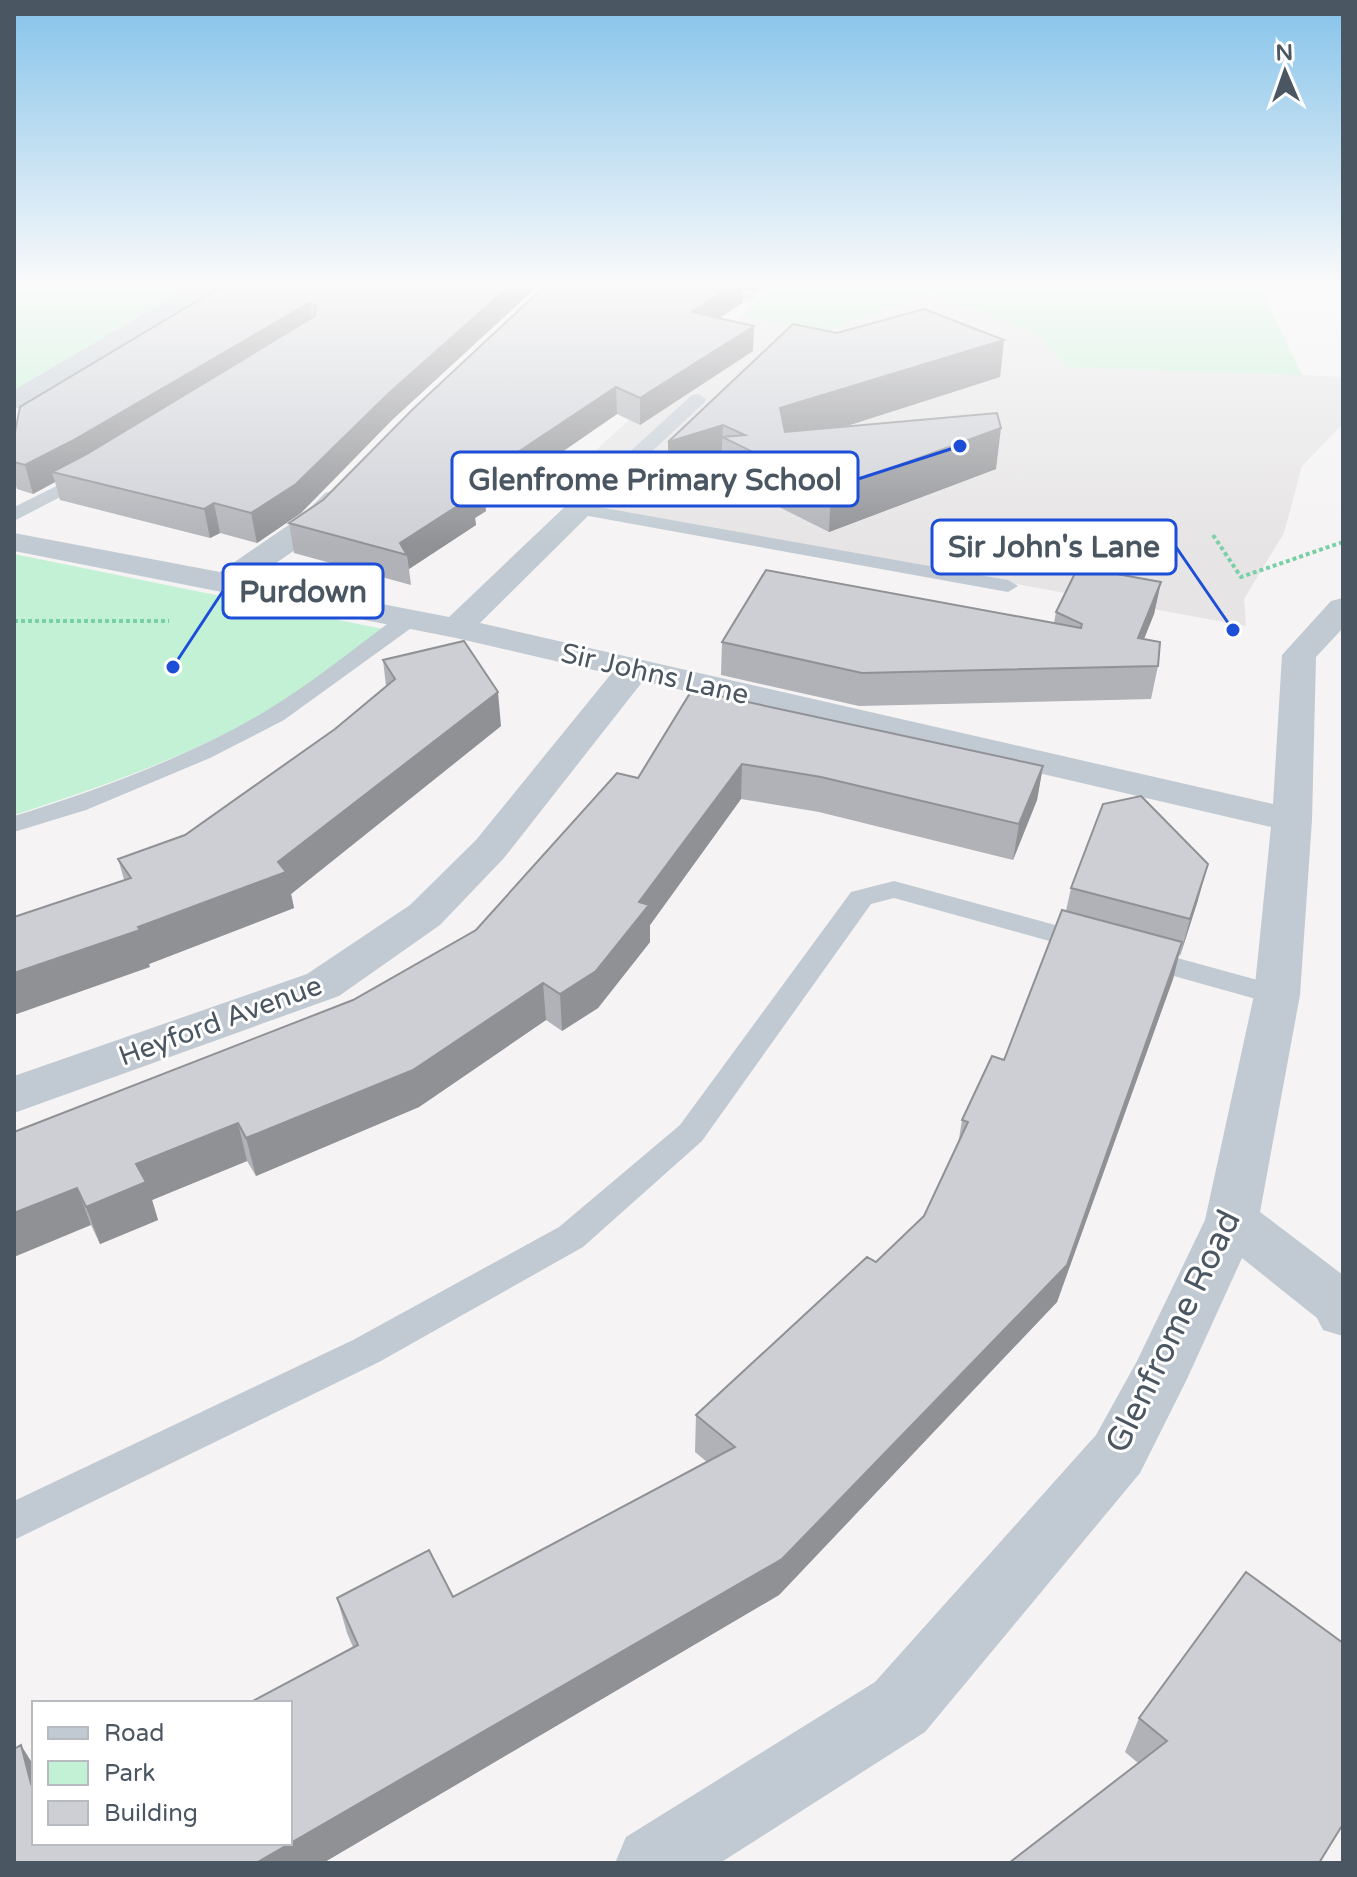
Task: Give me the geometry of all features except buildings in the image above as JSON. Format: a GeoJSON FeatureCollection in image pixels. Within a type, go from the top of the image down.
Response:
{"type":"FeatureCollection","features":[{"type":"Feature","properties":{"kind":"street"},"geometry":{"type":"LineString","coordinates":[[14,401],[65,371]]}},
{"type":"Feature","properties":{"kind":"street"},"geometry":{"type":"LineString","coordinates":[[223,585],[314,521],[354,480]]}},
{"type":"Feature","properties":{"kind":"street"},"geometry":{"type":"LineString","coordinates":[[456,628],[582,507]]}},
{"type":"Feature","properties":{"kind":"street","name":"Sir Johns Lane"},"geometry":{"type":"LineString","coordinates":[[14,542],[406,621],[456,628],[1292,820]]}},
{"type":"Feature","properties":{"kind":"street","name":"Glenfrome Road"},"geometry":{"type":"LineString","coordinates":[[652,1863],[900,1707],[1118,1454],[1158,1379],[1232,1220],[1277,995],[1292,820],[1299,655],[1343,608]]}},
{"type":"Feature","properties":{"kind":"street","name":"Heyford Avenue"},"geometry":{"type":"LineString","coordinates":[[14,1095],[323,985],[425,915],[490,849],[634,669]]}},
{"type":"Feature","properties":{"kind":"street"},"geometry":{"type":"LineString","coordinates":[[1232,1220],[1340,1304],[1343,1313]]}},
{"type":"Feature","properties":{"kind":"lane"},"geometry":{"type":"LineString","coordinates":[[582,507],[698,399]]}},
{"type":"Feature","properties":{"kind":"lane"},"geometry":{"type":"LineString","coordinates":[[14,515],[112,461]]}},
{"type":"Feature","properties":{"kind":"lane"},"geometry":{"type":"LineString","coordinates":[[582,507],[1008,586]]}},
{"type":"Feature","properties":{"kind":"lane"},"geometry":{"type":"LineString","coordinates":[[14,824],[77,805],[201,753],[276,715],[406,621]]}},
{"type":"Feature","properties":{"kind":"lane"},"geometry":{"type":"LineString","coordinates":[[14,1521],[366,1351],[571,1237],[691,1133],[861,898],[894,889],[1277,995]]}},
{"type":"Feature","properties":{"kind":"path"},"geometry":{"type":"LineString","coordinates":[[1213,535],[1241,577],[1343,542]]}},
{"type":"Feature","properties":{"kind":"path"},"geometry":{"type":"LineString","coordinates":[[14,621],[172,621]]}},
{"type":"Feature","properties":{"kind":"shaded area"},"geometry":{"type":"Polygon","coordinates":[[[683,371],[1300,371],[1302,375],[1343,377],[1343,424],[1302,466],[1284,533],[1244,599],[1246,626],[544,498],[683,371]]]}},
{"type":"Feature","properties":{"kind":"green space"},"geometry":{"type":"Polygon","coordinates":[[[14,371],[47,371],[14,390],[14,371]]]}},
{"type":"Feature","properties":{"kind":"green space"},"geometry":{"type":"Polygon","coordinates":[[[1173,371],[1300,371],[1302,375],[1173,371]]]}},
{"type":"Feature","properties":{"kind":"green space"},"geometry":{"type":"Polygon","coordinates":[[[14,554],[383,629],[306,687],[248,722],[150,767],[14,815],[14,554]]]}},
{"type":"Feature","properties":{"kind":"place","name":"Glenfrome Primary School"},"geometry":{"type":"Point","coordinates":[960,446]}},
{"type":"Feature","properties":{"kind":"place","name":"Sir John's Lane"},"geometry":{"type":"Point","coordinates":[1233,630]}},
{"type":"Feature","properties":{"kind":"place","name":"Purdown"},"geometry":{"type":"Point","coordinates":[173,667]}}]}
